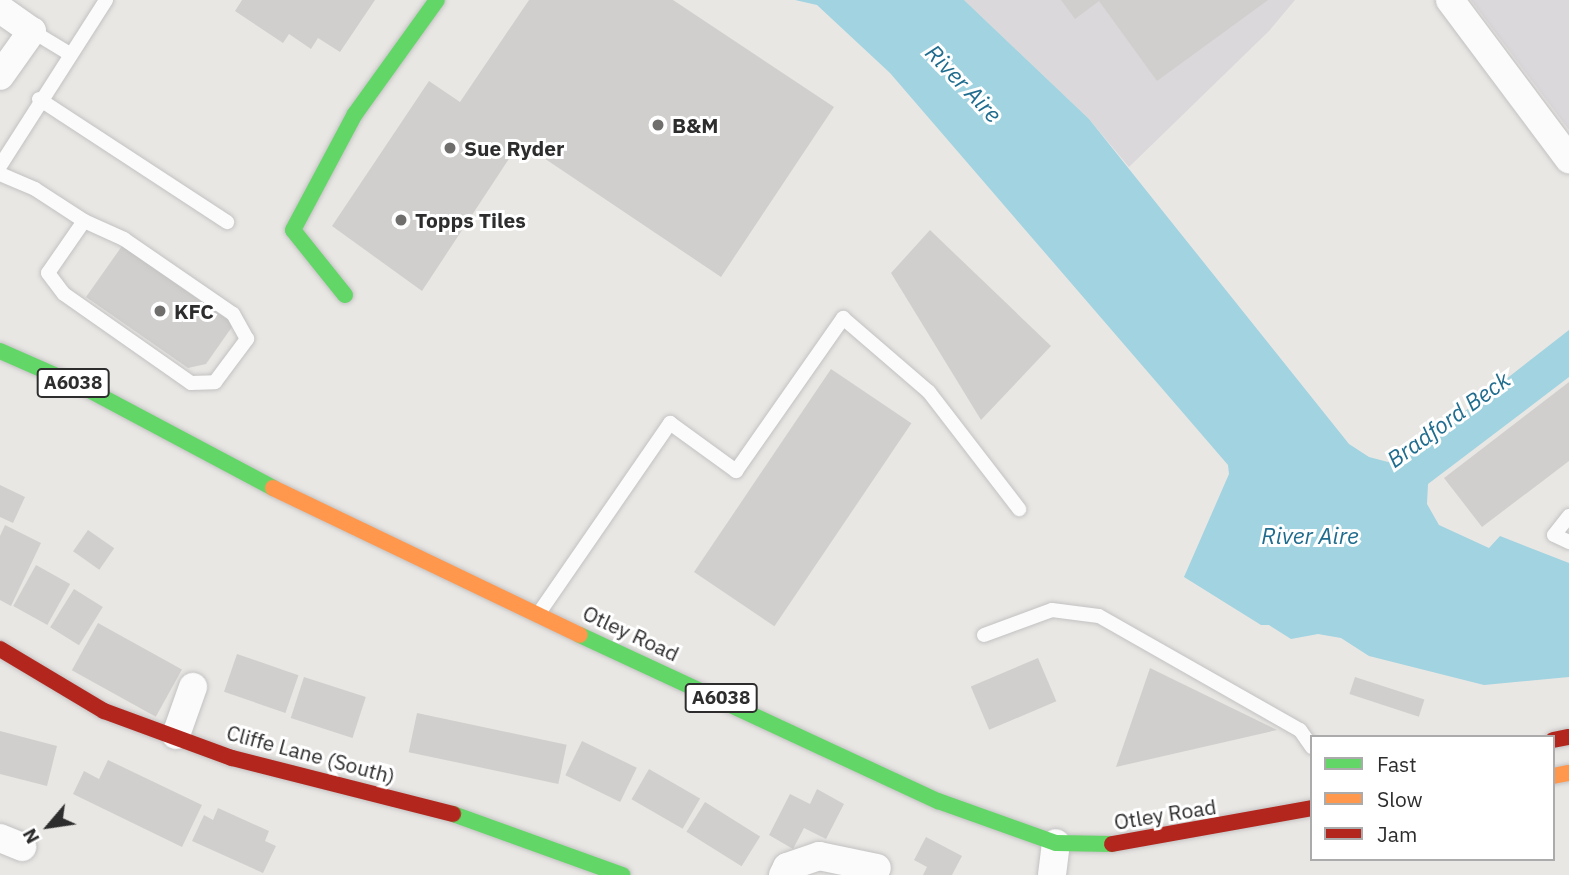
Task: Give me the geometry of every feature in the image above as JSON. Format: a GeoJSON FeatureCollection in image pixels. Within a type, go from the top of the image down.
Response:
{"type":"FeatureCollection","features":[{"type":"Feature","properties":{"kind":"main road"},"geometry":{"type":"LineString","coordinates":[[345,295],[293,230],[355,114],[437,0]]}},
{"type":"Feature","properties":{"kind":"main road","name":"Otley Road"},"geometry":{"type":"LineString","coordinates":[[0,351],[89,390],[333,520],[539,613],[938,802],[1056,843],[1134,842],[1310,808]]}},
{"type":"Feature","properties":{"kind":"main road","name":"Cliffe Lane (South)"},"geometry":{"type":"LineString","coordinates":[[0,649],[104,711],[176,735],[232,758],[465,817],[622,875]]}},
{"type":"Feature","properties":{"kind":"street"},"geometry":{"type":"LineString","coordinates":[[1450,0],[1569,159]]}},
{"type":"Feature","properties":{"kind":"street"},"geometry":{"type":"LineString","coordinates":[[0,9],[32,31],[0,76]]}},
{"type":"Feature","properties":{"kind":"street"},"geometry":{"type":"LineString","coordinates":[[176,735],[193,687]]}},
{"type":"Feature","properties":{"kind":"street"},"geometry":{"type":"LineString","coordinates":[[1052,875],[1056,843]]}},
{"type":"Feature","properties":{"kind":"street"},"geometry":{"type":"LineString","coordinates":[[783,875],[787,867],[819,856],[877,868]]}},
{"type":"Feature","properties":{"kind":"lane"},"geometry":{"type":"LineString","coordinates":[[0,166],[39,99],[106,0]]}},
{"type":"Feature","properties":{"kind":"lane"},"geometry":{"type":"LineString","coordinates":[[32,31],[70,54]]}},
{"type":"Feature","properties":{"kind":"lane"},"geometry":{"type":"LineString","coordinates":[[39,99],[227,222]]}},
{"type":"Feature","properties":{"kind":"lane"},"geometry":{"type":"LineString","coordinates":[[0,174],[35,189],[84,221],[124,239],[233,314],[247,339],[215,382],[191,383],[64,294],[48,273],[84,221]]}},
{"type":"Feature","properties":{"kind":"lane"},"geometry":{"type":"LineString","coordinates":[[539,613],[670,423],[736,471],[843,318],[929,392],[1019,509]]}},
{"type":"Feature","properties":{"kind":"lane"},"geometry":{"type":"LineString","coordinates":[[1569,516],[1554,536],[1569,542]]}},
{"type":"Feature","properties":{"kind":"lane"},"geometry":{"type":"LineString","coordinates":[[984,635],[1052,610],[1099,616],[1300,730],[1310,744]]}},
{"type":"Feature","properties":{"kind":"shaded area"},"geometry":{"type":"Polygon","coordinates":[[[964,0],[1295,0],[1269,31],[1129,167],[1089,119],[964,0]]]}},
{"type":"Feature","properties":{"kind":"shaded area"},"geometry":{"type":"Polygon","coordinates":[[[1471,0],[1569,0],[1569,130],[1471,0]]]}},
{"type":"Feature","properties":{"kind":"water","name":"River Aire"},"geometry":{"type":"Polygon","coordinates":[[[795,0],[964,0],[1089,119],[1349,444],[1369,457],[1388,462],[1419,447],[1569,330],[1569,377],[1428,484],[1427,504],[1439,525],[1489,548],[1500,536],[1569,563],[1569,677],[1484,685],[1369,656],[1341,638],[1318,634],[1291,639],[1269,625],[1261,625],[1184,577],[1229,474],[1228,465],[890,73],[817,5],[795,0]]]}},
{"type":"Feature","properties":{"kind":"building"},"geometry":{"type":"Polygon","coordinates":[[[242,0],[375,0],[340,52],[318,38],[311,49],[289,34],[283,43],[235,11],[242,0]]]}},
{"type":"Feature","properties":{"kind":"building","name":"B&M"},"geometry":{"type":"Polygon","coordinates":[[[529,0],[673,0],[834,107],[721,277],[520,142],[422,291],[332,226],[429,81],[460,102],[529,0]]]}},
{"type":"Feature","properties":{"kind":"building"},"geometry":{"type":"Polygon","coordinates":[[[1061,0],[1268,0],[1157,81],[1099,1],[1075,19],[1061,0]]]}},
{"type":"Feature","properties":{"kind":"building"},"geometry":{"type":"Polygon","coordinates":[[[930,230],[1051,346],[981,420],[891,273],[930,230]]]}},
{"type":"Feature","properties":{"kind":"building","name":"KFC"},"geometry":{"type":"Polygon","coordinates":[[[122,246],[234,324],[206,364],[188,368],[86,297],[122,246]]]}},
{"type":"Feature","properties":{"kind":"building"},"geometry":{"type":"Polygon","coordinates":[[[831,369],[911,423],[774,626],[694,572],[831,369]]]}},
{"type":"Feature","properties":{"kind":"building"},"geometry":{"type":"Polygon","coordinates":[[[1569,382],[1569,461],[1482,527],[1444,478],[1569,382]]]}},
{"type":"Feature","properties":{"kind":"building"},"geometry":{"type":"Polygon","coordinates":[[[0,485],[25,497],[13,523],[0,517],[0,485]]]}},
{"type":"Feature","properties":{"kind":"building"},"geometry":{"type":"Polygon","coordinates":[[[5,525],[41,543],[11,606],[0,600],[0,536],[5,525]]]}},
{"type":"Feature","properties":{"kind":"building"},"geometry":{"type":"Polygon","coordinates":[[[88,530],[114,548],[99,570],[73,551],[88,530]]]}},
{"type":"Feature","properties":{"kind":"building"},"geometry":{"type":"Polygon","coordinates":[[[36,565],[70,584],[47,625],[13,606],[36,565]]]}},
{"type":"Feature","properties":{"kind":"building"},"geometry":{"type":"Polygon","coordinates":[[[74,589],[103,607],[79,645],[50,627],[74,589]]]}},
{"type":"Feature","properties":{"kind":"building"},"geometry":{"type":"Polygon","coordinates":[[[98,623],[182,670],[156,717],[72,670],[98,623]]]}},
{"type":"Feature","properties":{"kind":"building"},"geometry":{"type":"Polygon","coordinates":[[[237,654],[298,675],[285,713],[224,692],[237,654]]]}},
{"type":"Feature","properties":{"kind":"building"},"geometry":{"type":"Polygon","coordinates":[[[1038,658],[1056,701],[989,730],[971,687],[1038,658]]]}},
{"type":"Feature","properties":{"kind":"building"},"geometry":{"type":"Polygon","coordinates":[[[1150,668],[1277,730],[1116,767],[1150,668]]]}},
{"type":"Feature","properties":{"kind":"building"},"geometry":{"type":"Polygon","coordinates":[[[304,677],[366,697],[353,738],[291,718],[304,677]]]}},
{"type":"Feature","properties":{"kind":"building"},"geometry":{"type":"Polygon","coordinates":[[[1355,677],[1424,700],[1419,717],[1349,694],[1355,677]]]}},
{"type":"Feature","properties":{"kind":"building"},"geometry":{"type":"Polygon","coordinates":[[[417,713],[567,745],[558,784],[409,752],[417,713]]]}},
{"type":"Feature","properties":{"kind":"building"},"geometry":{"type":"Polygon","coordinates":[[[0,731],[57,746],[47,786],[0,774],[0,731]]]}},
{"type":"Feature","properties":{"kind":"building"},"geometry":{"type":"Polygon","coordinates":[[[582,741],[637,768],[620,802],[565,775],[582,741]]]}},
{"type":"Feature","properties":{"kind":"building"},"geometry":{"type":"Polygon","coordinates":[[[108,760],[202,805],[182,847],[73,794],[84,771],[99,779],[108,760]]]}},
{"type":"Feature","properties":{"kind":"building"},"geometry":{"type":"Polygon","coordinates":[[[649,769],[700,798],[683,829],[632,799],[649,769]]]}},
{"type":"Feature","properties":{"kind":"building"},"geometry":{"type":"Polygon","coordinates":[[[817,789],[844,804],[826,839],[804,828],[793,849],[769,835],[790,794],[810,804],[817,789]]]}},
{"type":"Feature","properties":{"kind":"building"},"geometry":{"type":"Polygon","coordinates":[[[705,802],[760,836],[742,866],[686,832],[705,802]]]}},
{"type":"Feature","properties":{"kind":"building"},"geometry":{"type":"Polygon","coordinates":[[[218,808],[269,831],[265,841],[276,846],[263,873],[192,841],[204,815],[213,820],[218,808]]]}},
{"type":"Feature","properties":{"kind":"building"},"geometry":{"type":"Polygon","coordinates":[[[926,837],[962,856],[952,875],[923,875],[927,867],[914,860],[926,837]]]}},
{"type":"Feature","properties":{"kind":"traffic: fast"},"geometry":{"type":"LineString","coordinates":[[345,295],[293,230],[355,114],[437,0]]}},
{"type":"Feature","properties":{"kind":"traffic: fast"},"geometry":{"type":"LineString","coordinates":[[0,351],[89,390],[273,488]]}},
{"type":"Feature","properties":{"kind":"traffic: fast"},"geometry":{"type":"LineString","coordinates":[[580,635],[938,801],[1056,843],[1112,844]]}},
{"type":"Feature","properties":{"kind":"traffic: fast"},"geometry":{"type":"LineString","coordinates":[[453,814],[622,875]]}},
{"type":"Feature","properties":{"kind":"traffic: slow"},"geometry":{"type":"LineString","coordinates":[[273,488],[580,635]]}},
{"type":"Feature","properties":{"kind":"traffic: slow"},"geometry":{"type":"LineString","coordinates":[[1555,776],[1569,773]]}},
{"type":"Feature","properties":{"kind":"traffic: jam"},"geometry":{"type":"LineString","coordinates":[[0,649],[104,711],[232,758],[453,814]]}},
{"type":"Feature","properties":{"kind":"traffic: jam"},"geometry":{"type":"LineString","coordinates":[[1555,740],[1569,737]]}},
{"type":"Feature","properties":{"kind":"traffic: jam"},"geometry":{"type":"LineString","coordinates":[[1112,844],[1310,808]]}},
{"type":"Feature","properties":{"kind":"place","name":"B&M"},"geometry":{"type":"Point","coordinates":[658,125]}},
{"type":"Feature","properties":{"kind":"place","name":"Sue Ryder"},"geometry":{"type":"Point","coordinates":[450,148]}},
{"type":"Feature","properties":{"kind":"place","name":"Topps Tiles"},"geometry":{"type":"Point","coordinates":[401,220]}},
{"type":"Feature","properties":{"kind":"place","name":"KFC"},"geometry":{"type":"Point","coordinates":[160,311]}},
{"type":"Feature","properties":{"kind":"water label","name":"Bradford Beck"},"geometry":{"type":"Point","coordinates":[1448,419]}}]}
